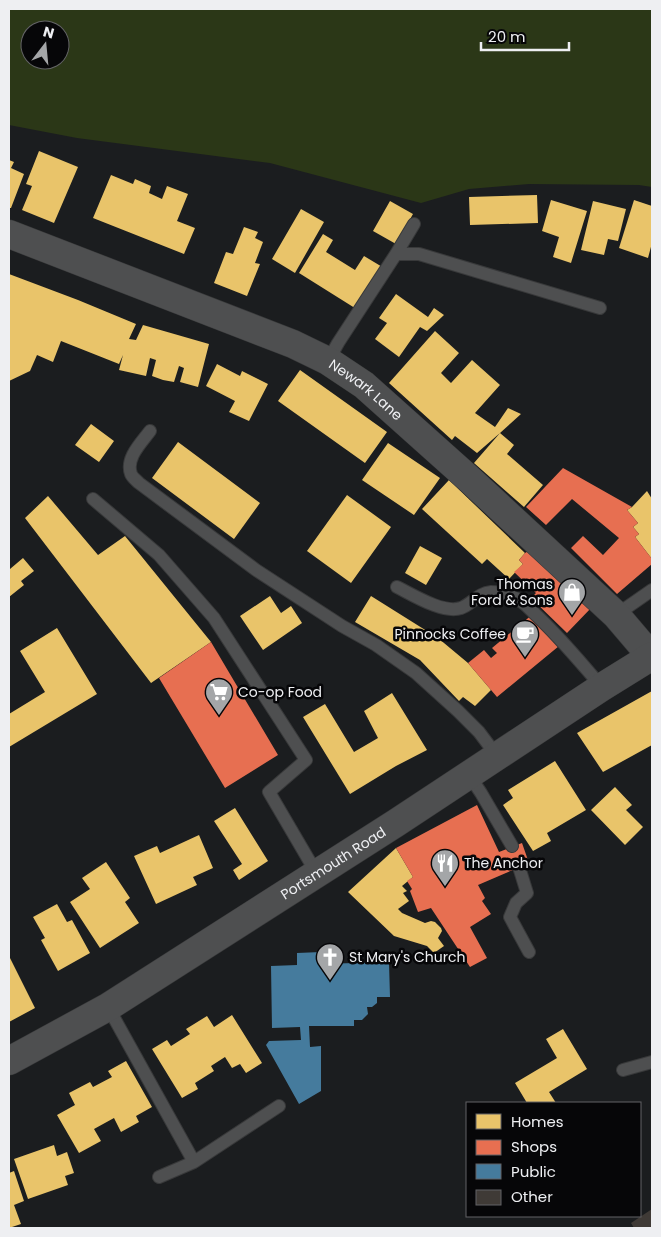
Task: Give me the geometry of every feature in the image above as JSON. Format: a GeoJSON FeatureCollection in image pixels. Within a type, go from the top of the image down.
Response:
{"type":"FeatureCollection","features":[{"type":"Feature","properties":{"kind":"main road","name":"Newark Lane"},"geometry":{"type":"LineString","coordinates":[[9,234],[293,344],[328,361],[364,385],[468,478],[616,615],[652,656]]}},
{"type":"Feature","properties":{"kind":"main road","name":"Portsmouth Road"},"geometry":{"type":"LineString","coordinates":[[9,1061],[108,1007],[317,874],[652,656]]}},
{"type":"Feature","properties":{"kind":"lane"},"geometry":{"type":"LineString","coordinates":[[328,361],[414,224]]}},
{"type":"Feature","properties":{"kind":"lane"},"geometry":{"type":"LineString","coordinates":[[396,254],[419,254],[600,308]]}},
{"type":"Feature","properties":{"kind":"lane"},"geometry":{"type":"LineString","coordinates":[[150,431],[132,456],[130,465],[131,475],[139,483],[256,570],[342,626],[376,645],[416,673],[479,732],[497,756]]}},
{"type":"Feature","properties":{"kind":"lane"},"geometry":{"type":"LineString","coordinates":[[93,498],[159,555],[214,618],[306,760],[268,792],[317,874]]}},
{"type":"Feature","properties":{"kind":"lane"},"geometry":{"type":"LineString","coordinates":[[397,587],[436,606],[451,610],[462,608],[480,595],[489,592],[512,596],[521,601],[547,625],[602,687]]}},
{"type":"Feature","properties":{"kind":"lane"},"geometry":{"type":"LineString","coordinates":[[616,615],[652,590]]}},
{"type":"Feature","properties":{"kind":"lane"},"geometry":{"type":"LineString","coordinates":[[469,775],[512,846]]}},
{"type":"Feature","properties":{"kind":"lane"},"geometry":{"type":"LineString","coordinates":[[519,867],[527,893],[516,903],[510,917],[529,952]]}},
{"type":"Feature","properties":{"kind":"lane"},"geometry":{"type":"LineString","coordinates":[[108,1007],[194,1162]]}},
{"type":"Feature","properties":{"kind":"lane"},"geometry":{"type":"LineString","coordinates":[[623,1070],[652,1062]]}},
{"type":"Feature","properties":{"kind":"lane"},"geometry":{"type":"LineString","coordinates":[[160,1177],[194,1162],[279,1106]]}},
{"type":"Feature","properties":{"kind":"green space"},"geometry":{"type":"Polygon","coordinates":[[[9,9],[652,9],[652,187],[639,185],[529,184],[469,189],[421,203],[270,163],[77,138],[9,125],[9,9]]]}},
{"type":"Feature","properties":{"kind":"building: Homes"},"geometry":{"type":"Polygon","coordinates":[[[39,151],[78,167],[54,223],[22,210],[32,186],[26,184],[39,151]]]}},
{"type":"Feature","properties":{"kind":"building: Homes"},"geometry":{"type":"Polygon","coordinates":[[[9,160],[14,162],[11,168],[24,174],[11,208],[9,208],[9,160]]]}},
{"type":"Feature","properties":{"kind":"building: Homes"},"geometry":{"type":"Polygon","coordinates":[[[111,175],[133,184],[135,179],[151,186],[149,193],[162,199],[167,186],[188,194],[177,221],[195,228],[184,254],[93,218],[111,175]]]}},
{"type":"Feature","properties":{"kind":"building: Homes"},"geometry":{"type":"Polygon","coordinates":[[[537,195],[538,223],[470,225],[469,197],[537,195]]]}},
{"type":"Feature","properties":{"kind":"building: Homes"},"geometry":{"type":"Polygon","coordinates":[[[551,200],[587,211],[571,263],[553,257],[559,237],[542,231],[551,200]]]}},
{"type":"Feature","properties":{"kind":"building: Homes"},"geometry":{"type":"Polygon","coordinates":[[[634,200],[652,206],[652,243],[648,258],[619,248],[634,200]]]}},
{"type":"Feature","properties":{"kind":"building: Homes"},"geometry":{"type":"Polygon","coordinates":[[[390,201],[413,214],[396,244],[373,231],[390,201]]]}},
{"type":"Feature","properties":{"kind":"building: Homes"},"geometry":{"type":"Polygon","coordinates":[[[593,201],[626,209],[618,241],[608,239],[604,255],[581,250],[593,201]]]}},
{"type":"Feature","properties":{"kind":"building: Homes"},"geometry":{"type":"Polygon","coordinates":[[[301,209],[324,222],[295,273],[272,259],[301,209]]]}},
{"type":"Feature","properties":{"kind":"building: Homes"},"geometry":{"type":"Polygon","coordinates":[[[244,227],[258,232],[255,238],[263,242],[255,263],[260,264],[247,296],[214,283],[226,252],[233,254],[244,227]]]}},
{"type":"Feature","properties":{"kind":"building: Homes"},"geometry":{"type":"Polygon","coordinates":[[[323,234],[333,240],[326,252],[355,270],[364,256],[384,268],[358,310],[299,273],[323,234]]]}},
{"type":"Feature","properties":{"kind":"building: Homes"},"geometry":{"type":"Polygon","coordinates":[[[9,274],[136,324],[129,339],[136,340],[143,325],[209,344],[198,387],[180,382],[184,368],[179,366],[174,382],[163,380],[152,376],[156,360],[150,358],[146,376],[119,370],[123,355],[119,364],[61,341],[53,362],[37,355],[30,371],[9,381],[9,274]]]}},
{"type":"Feature","properties":{"kind":"building: Homes"},"geometry":{"type":"Polygon","coordinates":[[[396,294],[428,317],[434,308],[444,315],[427,331],[420,327],[399,357],[375,339],[387,323],[379,318],[396,294]]]}},
{"type":"Feature","properties":{"kind":"building: Homes"},"geometry":{"type":"Polygon","coordinates":[[[435,331],[459,353],[441,373],[451,383],[472,360],[500,385],[475,413],[495,427],[508,408],[521,414],[477,453],[455,436],[452,440],[389,383],[435,331]]]}},
{"type":"Feature","properties":{"kind":"building: Homes"},"geometry":{"type":"Polygon","coordinates":[[[217,364],[240,376],[242,371],[268,384],[249,421],[229,412],[235,401],[206,386],[217,364]]]}},
{"type":"Feature","properties":{"kind":"building: Homes"},"geometry":{"type":"Polygon","coordinates":[[[300,370],[387,432],[365,463],[278,401],[300,370]]]}},
{"type":"Feature","properties":{"kind":"building: Homes"},"geometry":{"type":"Polygon","coordinates":[[[91,424],[114,441],[99,462],[75,445],[91,424]]]}},
{"type":"Feature","properties":{"kind":"building: Homes"},"geometry":{"type":"Polygon","coordinates":[[[500,433],[514,445],[507,454],[543,485],[524,507],[474,463],[500,433]]]}},
{"type":"Feature","properties":{"kind":"building: Homes"},"geometry":{"type":"Polygon","coordinates":[[[178,442],[260,503],[234,539],[152,478],[178,442]]]}},
{"type":"Feature","properties":{"kind":"building: Homes"},"geometry":{"type":"Polygon","coordinates":[[[388,443],[440,478],[414,515],[362,480],[388,443]]]}},
{"type":"Feature","properties":{"kind":"building: Homes"},"geometry":{"type":"Polygon","coordinates":[[[449,480],[525,553],[519,560],[523,564],[509,579],[487,559],[482,564],[422,509],[449,480]]]}},
{"type":"Feature","properties":{"kind":"building: Homes"},"geometry":{"type":"Polygon","coordinates":[[[647,491],[652,499],[652,559],[635,537],[639,534],[633,527],[638,523],[627,510],[647,491]]]}},
{"type":"Feature","properties":{"kind":"building: Homes"},"geometry":{"type":"Polygon","coordinates":[[[347,495],[391,527],[351,583],[307,551],[347,495]]]}},
{"type":"Feature","properties":{"kind":"building: Homes"},"geometry":{"type":"Polygon","coordinates":[[[48,496],[98,555],[125,536],[211,642],[151,683],[25,518],[48,496]]]}},
{"type":"Feature","properties":{"kind":"building: Homes"},"geometry":{"type":"Polygon","coordinates":[[[420,546],[442,558],[426,585],[405,573],[420,546]]]}},
{"type":"Feature","properties":{"kind":"building: Homes"},"geometry":{"type":"Polygon","coordinates":[[[23,558],[34,571],[21,581],[24,585],[9,597],[9,567],[10,569],[23,558]]]}},
{"type":"Feature","properties":{"kind":"building: Homes"},"geometry":{"type":"Polygon","coordinates":[[[270,596],[281,613],[291,606],[302,623],[263,650],[240,616],[270,596]]]}},
{"type":"Feature","properties":{"kind":"building: Homes"},"geometry":{"type":"Polygon","coordinates":[[[371,596],[438,638],[468,663],[491,690],[475,706],[463,697],[459,701],[420,660],[355,622],[371,596]]]}},
{"type":"Feature","properties":{"kind":"building: Homes"},"geometry":{"type":"Polygon","coordinates":[[[57,628],[97,694],[9,747],[9,714],[45,692],[20,651],[57,628]]]}},
{"type":"Feature","properties":{"kind":"building: Homes"},"geometry":{"type":"Polygon","coordinates":[[[652,691],[652,745],[603,772],[577,733],[652,691]]]}},
{"type":"Feature","properties":{"kind":"building: Homes"},"geometry":{"type":"Polygon","coordinates":[[[392,693],[427,750],[350,794],[303,717],[325,704],[354,752],[378,738],[364,711],[392,693]]]}},
{"type":"Feature","properties":{"kind":"building: Homes"},"geometry":{"type":"Polygon","coordinates":[[[555,761],[586,810],[547,833],[551,841],[533,851],[503,805],[513,798],[508,790],[555,761]]]}},
{"type":"Feature","properties":{"kind":"building: Homes"},"geometry":{"type":"Polygon","coordinates":[[[615,787],[632,805],[626,810],[643,827],[625,845],[591,810],[615,787]]]}},
{"type":"Feature","properties":{"kind":"building: Homes"},"geometry":{"type":"Polygon","coordinates":[[[235,808],[268,861],[239,880],[233,870],[242,864],[214,821],[235,808]]]}},
{"type":"Feature","properties":{"kind":"building: Homes"},"geometry":{"type":"Polygon","coordinates":[[[199,835],[213,868],[193,877],[197,885],[156,904],[134,856],[157,846],[160,853],[199,835]]]}},
{"type":"Feature","properties":{"kind":"building: Homes"},"geometry":{"type":"Polygon","coordinates":[[[396,848],[413,877],[402,886],[407,891],[403,893],[409,901],[398,909],[402,913],[425,923],[435,922],[441,928],[442,931],[438,938],[444,946],[434,953],[427,946],[394,936],[348,892],[396,848]]]}},
{"type":"Feature","properties":{"kind":"building: Homes"},"geometry":{"type":"Polygon","coordinates":[[[106,862],[130,898],[125,902],[139,923],[100,948],[70,902],[90,889],[82,878],[106,862]]]}},
{"type":"Feature","properties":{"kind":"building: Homes"},"geometry":{"type":"Polygon","coordinates":[[[57,904],[67,922],[72,920],[90,953],[58,971],[41,940],[45,938],[33,917],[57,904]]]}},
{"type":"Feature","properties":{"kind":"building: Homes"},"geometry":{"type":"Polygon","coordinates":[[[9,956],[35,1008],[9,1022],[9,956]]]}},
{"type":"Feature","properties":{"kind":"building: Homes"},"geometry":{"type":"Polygon","coordinates":[[[232,1015],[262,1063],[246,1073],[240,1064],[232,1068],[225,1057],[211,1066],[214,1071],[195,1083],[198,1089],[182,1098],[152,1049],[167,1040],[171,1046],[190,1034],[186,1029],[207,1016],[214,1027],[232,1015]]]}},
{"type":"Feature","properties":{"kind":"building: Homes"},"geometry":{"type":"Polygon","coordinates":[[[563,1029],[587,1069],[549,1092],[555,1102],[526,1102],[515,1083],[557,1058],[546,1039],[563,1029]]]}},
{"type":"Feature","properties":{"kind":"building: Homes"},"geometry":{"type":"Polygon","coordinates":[[[126,1061],[152,1107],[136,1116],[139,1122],[121,1132],[114,1118],[94,1129],[101,1141],[79,1153],[57,1115],[75,1105],[69,1093],[90,1082],[93,1087],[112,1077],[108,1071],[126,1061]]]}},
{"type":"Feature","properties":{"kind":"building: Homes"},"geometry":{"type":"Polygon","coordinates":[[[54,1145],[57,1156],[67,1152],[74,1173],[65,1176],[68,1185],[28,1199],[14,1159],[54,1145]]]}},
{"type":"Feature","properties":{"kind":"building: Homes"},"geometry":{"type":"Polygon","coordinates":[[[14,1171],[24,1201],[14,1205],[21,1224],[9,1228],[9,1173],[14,1171]]]}},
{"type":"Feature","properties":{"kind":"building: Shops"},"geometry":{"type":"Polygon","coordinates":[[[563,468],[632,507],[627,510],[638,523],[633,527],[639,534],[635,537],[652,559],[652,564],[617,594],[571,548],[583,536],[603,555],[619,538],[572,499],[546,525],[526,507],[563,468]]]}},
{"type":"Feature","properties":{"kind":"building: Shops"},"geometry":{"type":"Polygon","coordinates":[[[532,549],[592,607],[567,633],[531,598],[536,593],[514,572],[523,564],[519,560],[532,549]]]}},
{"type":"Feature","properties":{"kind":"building: Shops"},"geometry":{"type":"Polygon","coordinates":[[[533,614],[559,646],[497,697],[468,663],[484,650],[491,658],[497,653],[492,648],[533,614]]]}},
{"type":"Feature","properties":{"kind":"building: Shops","name":"Co-op Food"},"geometry":{"type":"Polygon","coordinates":[[[211,642],[278,755],[225,788],[159,678],[211,642]]]}},
{"type":"Feature","properties":{"kind":"building: Shops","name":"The Anchor"},"geometry":{"type":"Polygon","coordinates":[[[477,805],[499,852],[522,843],[529,863],[478,885],[485,898],[482,901],[491,914],[470,927],[487,958],[470,967],[431,908],[418,912],[410,891],[412,889],[407,881],[413,877],[396,848],[477,805]]]}},
{"type":"Feature","properties":{"kind":"building: Public","name":"St Mary's Church"},"geometry":{"type":"Polygon","coordinates":[[[321,952],[321,964],[389,962],[390,997],[377,997],[377,1003],[372,1007],[367,1007],[368,1014],[362,1020],[354,1020],[354,1026],[309,1026],[310,1047],[321,1046],[321,1091],[299,1104],[266,1045],[269,1041],[301,1040],[300,1027],[272,1028],[271,966],[297,965],[297,953],[321,952]]]}},
{"type":"Feature","properties":{"kind":"building: Other"},"geometry":{"type":"Polygon","coordinates":[[[652,1209],[652,1228],[634,1228],[631,1223],[652,1209]]]}},
{"type":"Feature","properties":{"kind":"place","name":"Thomas Ford & Sons"},"geometry":{"type":"Point","coordinates":[572,616]}},
{"type":"Feature","properties":{"kind":"place","name":"Pinnocks Coffee"},"geometry":{"type":"Point","coordinates":[525,658]}},
{"type":"Feature","properties":{"kind":"place","name":"Co-op Food"},"geometry":{"type":"Point","coordinates":[219,716]}},
{"type":"Feature","properties":{"kind":"place","name":"The Anchor"},"geometry":{"type":"Point","coordinates":[445,887]}},
{"type":"Feature","properties":{"kind":"place","name":"St Mary's Church"},"geometry":{"type":"Point","coordinates":[330,981]}}]}
